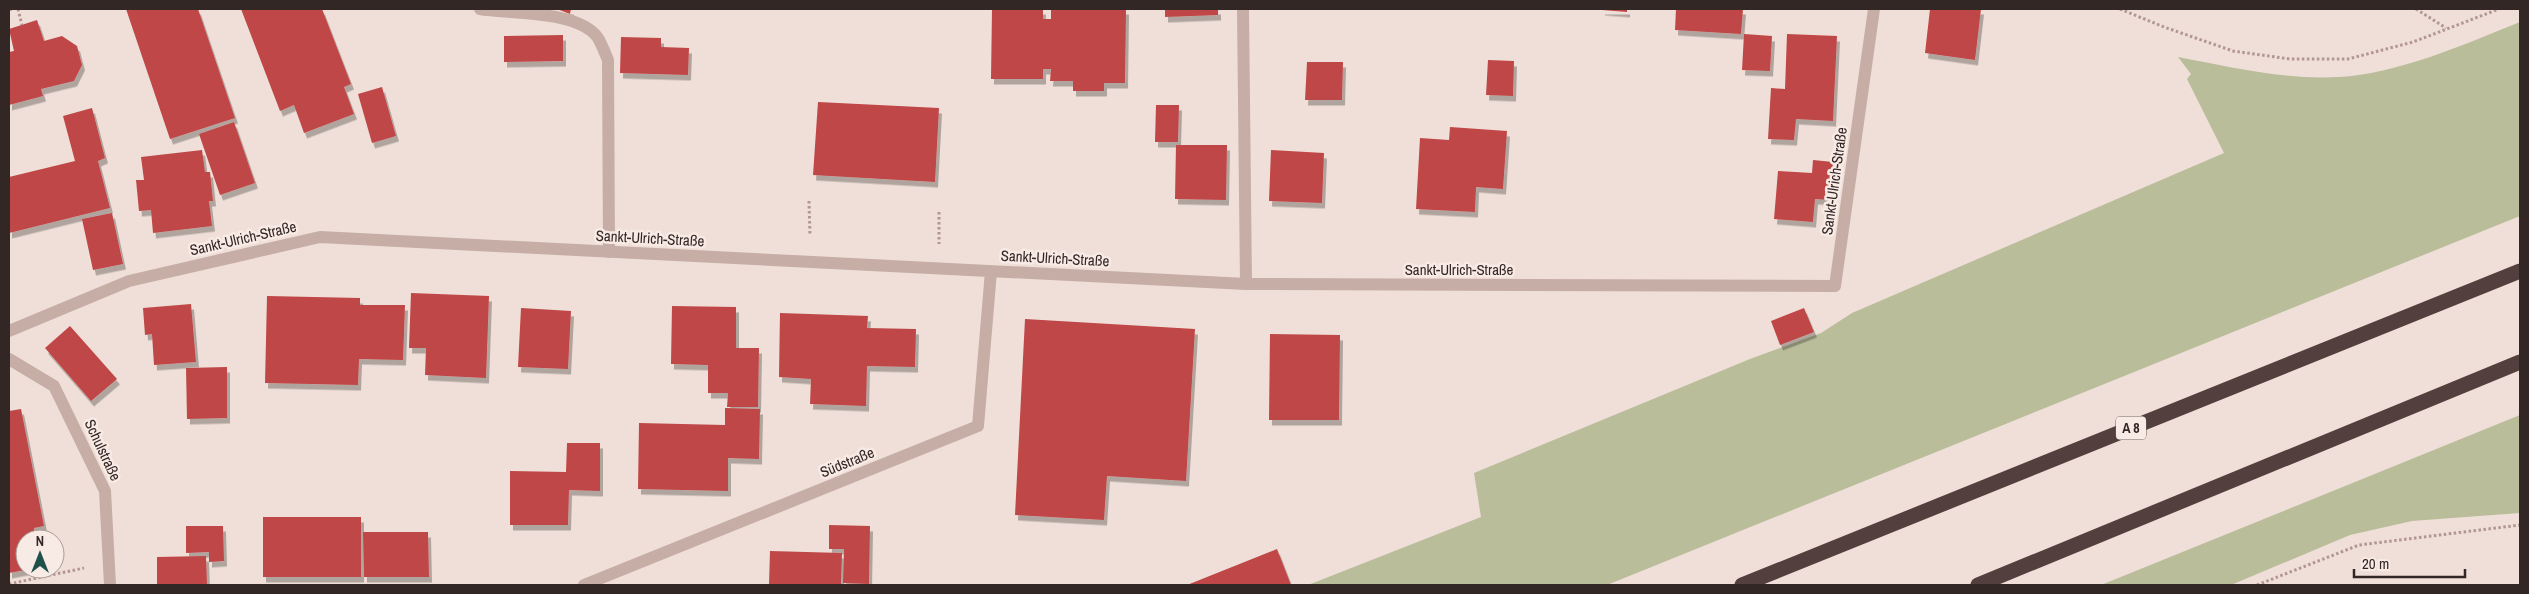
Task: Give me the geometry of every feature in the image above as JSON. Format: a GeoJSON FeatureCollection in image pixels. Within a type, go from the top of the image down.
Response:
{"type":"FeatureCollection","features":[{"type":"Feature","properties":{"kind":"highway","name":"A 8"},"geometry":{"type":"LineString","coordinates":[[1742,585],[2520,271]]}},
{"type":"Feature","properties":{"kind":"highway"},"geometry":{"type":"LineString","coordinates":[[1978,585],[2520,362]]}},
{"type":"Feature","properties":{"kind":"street"},"geometry":{"type":"LineString","coordinates":[[480,9],[553,16],[580,25],[598,37],[608,60],[609,252]]}},
{"type":"Feature","properties":{"kind":"street"},"geometry":{"type":"LineString","coordinates":[[1242,9],[1246,284]]}},
{"type":"Feature","properties":{"kind":"street","name":"Sankt-Ulrich-Straße"},"geometry":{"type":"LineString","coordinates":[[9,331],[129,281],[320,237],[1246,284],[1835,286],[1874,9]]}},
{"type":"Feature","properties":{"kind":"street","name":"Südstraße"},"geometry":{"type":"LineString","coordinates":[[584,585],[978,426],[991,271]]}},
{"type":"Feature","properties":{"kind":"street","name":"Schulstraße"},"geometry":{"type":"LineString","coordinates":[[9,359],[54,386],[105,491],[110,585]]}},
{"type":"Feature","properties":{"kind":"path"},"geometry":{"type":"LineString","coordinates":[[9,10],[13,9]]}},
{"type":"Feature","properties":{"kind":"path"},"geometry":{"type":"LineString","coordinates":[[18,9],[22,25]]}},
{"type":"Feature","properties":{"kind":"path"},"geometry":{"type":"LineString","coordinates":[[2120,9],[2164,27],[2233,51],[2290,58],[2348,59],[2414,42],[2499,9]]}},
{"type":"Feature","properties":{"kind":"path"},"geometry":{"type":"LineString","coordinates":[[2416,9],[2446,28]]}},
{"type":"Feature","properties":{"kind":"path"},"geometry":{"type":"LineString","coordinates":[[809,201],[811,262]]}},
{"type":"Feature","properties":{"kind":"path"},"geometry":{"type":"LineString","coordinates":[[2257,585],[2360,545],[2520,525]]}},
{"type":"Feature","properties":{"kind":"path"},"geometry":{"type":"LineString","coordinates":[[9,584],[109,563]]}},
{"type":"Feature","properties":{"kind":"green space"},"geometry":{"type":"Polygon","coordinates":[[[2520,22],[2520,216],[1607,585],[1308,585],[1481,517],[1474,473],[1750,359],[1821,333],[1852,313],[2224,153],[2187,79],[2191,74],[2178,57],[2238,69],[2298,77],[2361,75],[2431,57],[2520,22]]]}},
{"type":"Feature","properties":{"kind":"green space"},"geometry":{"type":"Polygon","coordinates":[[[2520,415],[2520,513],[2412,521],[2350,535],[2231,585],[2101,585],[2520,415]]]}},
{"type":"Feature","properties":{"kind":"building"},"geometry":{"type":"Polygon","coordinates":[[[126,9],[198,9],[235,118],[170,139],[126,9]]]}},
{"type":"Feature","properties":{"kind":"building"},"geometry":{"type":"Polygon","coordinates":[[[241,9],[322,9],[351,84],[344,87],[354,114],[304,133],[294,105],[280,111],[241,9]]]}},
{"type":"Feature","properties":{"kind":"building"},"geometry":{"type":"Polygon","coordinates":[[[557,9],[571,9],[570,14],[557,9]]]}},
{"type":"Feature","properties":{"kind":"building"},"geometry":{"type":"Polygon","coordinates":[[[992,9],[1043,9],[1043,19],[1051,19],[1051,9],[1126,9],[1125,83],[1104,83],[1104,91],[1073,91],[1073,81],[1050,81],[1051,69],[1043,69],[1043,79],[991,79],[992,9]]]}},
{"type":"Feature","properties":{"kind":"building"},"geometry":{"type":"Polygon","coordinates":[[[1165,9],[1218,9],[1218,15],[1165,17],[1165,9]]]}},
{"type":"Feature","properties":{"kind":"building"},"geometry":{"type":"Polygon","coordinates":[[[1627,9],[1627,12],[1602,10],[1627,9]]]}},
{"type":"Feature","properties":{"kind":"building"},"geometry":{"type":"Polygon","coordinates":[[[1676,9],[1743,9],[1741,34],[1675,30],[1676,9]]]}},
{"type":"Feature","properties":{"kind":"building"},"geometry":{"type":"Polygon","coordinates":[[[1930,9],[1981,9],[1975,60],[1925,53],[1930,9]]]}},
{"type":"Feature","properties":{"kind":"building"},"geometry":{"type":"Polygon","coordinates":[[[37,20],[44,41],[62,36],[77,46],[82,65],[74,81],[41,89],[43,96],[9,105],[9,52],[14,51],[9,29],[37,20]]]}},
{"type":"Feature","properties":{"kind":"building"},"geometry":{"type":"Polygon","coordinates":[[[1744,34],[1772,36],[1770,71],[1742,70],[1744,34]]]}},
{"type":"Feature","properties":{"kind":"building"},"geometry":{"type":"Polygon","coordinates":[[[1787,34],[1837,36],[1833,121],[1796,119],[1794,140],[1768,139],[1771,88],[1785,89],[1787,34]]]}},
{"type":"Feature","properties":{"kind":"building"},"geometry":{"type":"Polygon","coordinates":[[[563,35],[563,61],[504,62],[504,36],[563,35]]]}},
{"type":"Feature","properties":{"kind":"building"},"geometry":{"type":"Polygon","coordinates":[[[621,37],[661,38],[661,47],[689,48],[688,75],[620,73],[621,37]]]}},
{"type":"Feature","properties":{"kind":"building"},"geometry":{"type":"Polygon","coordinates":[[[1488,60],[1514,61],[1513,96],[1486,95],[1488,60]]]}},
{"type":"Feature","properties":{"kind":"building"},"geometry":{"type":"Polygon","coordinates":[[[1307,62],[1343,62],[1342,100],[1305,100],[1307,62]]]}},
{"type":"Feature","properties":{"kind":"building"},"geometry":{"type":"Polygon","coordinates":[[[382,87],[396,136],[372,143],[358,94],[382,87]]]}},
{"type":"Feature","properties":{"kind":"building"},"geometry":{"type":"Polygon","coordinates":[[[818,102],[939,108],[935,182],[813,175],[818,102]]]}},
{"type":"Feature","properties":{"kind":"building"},"geometry":{"type":"Polygon","coordinates":[[[1156,105],[1179,105],[1178,142],[1155,142],[1156,105]]]}},
{"type":"Feature","properties":{"kind":"building"},"geometry":{"type":"Polygon","coordinates":[[[92,108],[105,158],[98,161],[110,208],[9,233],[9,177],[75,161],[63,116],[92,108]]]}},
{"type":"Feature","properties":{"kind":"building"},"geometry":{"type":"Polygon","coordinates":[[[234,122],[255,183],[220,195],[199,134],[234,122]]]}},
{"type":"Feature","properties":{"kind":"building"},"geometry":{"type":"Polygon","coordinates":[[[1450,127],[1507,131],[1503,189],[1476,187],[1475,212],[1416,209],[1420,138],[1449,140],[1450,127]]]}},
{"type":"Feature","properties":{"kind":"building"},"geometry":{"type":"Polygon","coordinates":[[[1176,145],[1227,145],[1226,200],[1175,199],[1176,145]]]}},
{"type":"Feature","properties":{"kind":"building"},"geometry":{"type":"Polygon","coordinates":[[[202,150],[205,172],[210,172],[213,201],[209,201],[212,226],[153,233],[151,210],[139,211],[136,180],[144,180],[141,157],[202,150]]]}},
{"type":"Feature","properties":{"kind":"building"},"geometry":{"type":"Polygon","coordinates":[[[1271,150],[1324,153],[1322,203],[1269,201],[1271,150]]]}},
{"type":"Feature","properties":{"kind":"building"},"geometry":{"type":"Polygon","coordinates":[[[1813,160],[1833,162],[1830,200],[1815,199],[1813,222],[1774,219],[1778,171],[1812,173],[1813,160]]]}},
{"type":"Feature","properties":{"kind":"building"},"geometry":{"type":"Polygon","coordinates":[[[112,213],[123,264],[93,270],[82,219],[112,213]]]}},
{"type":"Feature","properties":{"kind":"building"},"geometry":{"type":"Polygon","coordinates":[[[411,293],[489,296],[486,378],[425,375],[426,348],[409,348],[411,293]]]}},
{"type":"Feature","properties":{"kind":"building"},"geometry":{"type":"Polygon","coordinates":[[[267,296],[360,298],[360,305],[405,305],[403,360],[359,359],[358,385],[265,383],[267,296]]]}},
{"type":"Feature","properties":{"kind":"building"},"geometry":{"type":"Polygon","coordinates":[[[191,304],[196,362],[154,365],[152,334],[145,335],[143,308],[191,304]]]}},
{"type":"Feature","properties":{"kind":"building"},"geometry":{"type":"Polygon","coordinates":[[[672,306],[736,307],[736,348],[759,348],[758,407],[727,407],[728,393],[708,393],[708,365],[671,364],[672,306]]]}},
{"type":"Feature","properties":{"kind":"building"},"geometry":{"type":"Polygon","coordinates":[[[521,308],[571,311],[568,369],[518,367],[521,308]]]}},
{"type":"Feature","properties":{"kind":"building"},"geometry":{"type":"Polygon","coordinates":[[[1804,308],[1814,332],[1780,345],[1771,321],[1804,308]]]}},
{"type":"Feature","properties":{"kind":"building"},"geometry":{"type":"Polygon","coordinates":[[[780,313],[868,316],[867,328],[916,329],[915,367],[867,366],[866,406],[810,404],[811,379],[779,377],[780,313]]]}},
{"type":"Feature","properties":{"kind":"building"},"geometry":{"type":"Polygon","coordinates":[[[1025,319],[1195,329],[1186,481],[1107,476],[1104,520],[1015,515],[1025,319]]]}},
{"type":"Feature","properties":{"kind":"building"},"geometry":{"type":"Polygon","coordinates":[[[70,326],[117,379],[91,401],[45,348],[70,326]]]}},
{"type":"Feature","properties":{"kind":"building"},"geometry":{"type":"Polygon","coordinates":[[[1270,334],[1340,335],[1339,420],[1269,420],[1270,334]]]}},
{"type":"Feature","properties":{"kind":"building"},"geometry":{"type":"Polygon","coordinates":[[[227,367],[227,418],[187,419],[186,368],[227,367]]]}},
{"type":"Feature","properties":{"kind":"building"},"geometry":{"type":"Polygon","coordinates":[[[725,408],[760,409],[759,459],[728,458],[728,491],[638,489],[639,423],[725,425],[725,408]]]}},
{"type":"Feature","properties":{"kind":"building"},"geometry":{"type":"Polygon","coordinates":[[[21,409],[44,526],[34,529],[15,529],[15,572],[9,573],[9,411],[21,409]]]}},
{"type":"Feature","properties":{"kind":"building"},"geometry":{"type":"Polygon","coordinates":[[[567,443],[600,443],[600,491],[569,490],[568,525],[510,525],[510,471],[566,472],[567,443]]]}},
{"type":"Feature","properties":{"kind":"building"},"geometry":{"type":"Polygon","coordinates":[[[263,517],[361,517],[361,577],[263,577],[263,517]]]}},
{"type":"Feature","properties":{"kind":"building"},"geometry":{"type":"Polygon","coordinates":[[[829,525],[870,526],[869,584],[843,583],[844,549],[829,549],[829,525]]]}},
{"type":"Feature","properties":{"kind":"building"},"geometry":{"type":"Polygon","coordinates":[[[186,526],[223,526],[224,561],[209,562],[209,552],[186,553],[186,526]]]}},
{"type":"Feature","properties":{"kind":"building"},"geometry":{"type":"Polygon","coordinates":[[[363,532],[428,532],[429,577],[364,577],[363,532]]]}},
{"type":"Feature","properties":{"kind":"building"},"geometry":{"type":"Polygon","coordinates":[[[1277,549],[1291,585],[1187,585],[1277,549]]]}},
{"type":"Feature","properties":{"kind":"building"},"geometry":{"type":"Polygon","coordinates":[[[770,551],[842,553],[841,585],[769,585],[770,551]]]}},
{"type":"Feature","properties":{"kind":"building"},"geometry":{"type":"Polygon","coordinates":[[[206,556],[207,585],[157,585],[157,557],[206,556]]]}}]}
